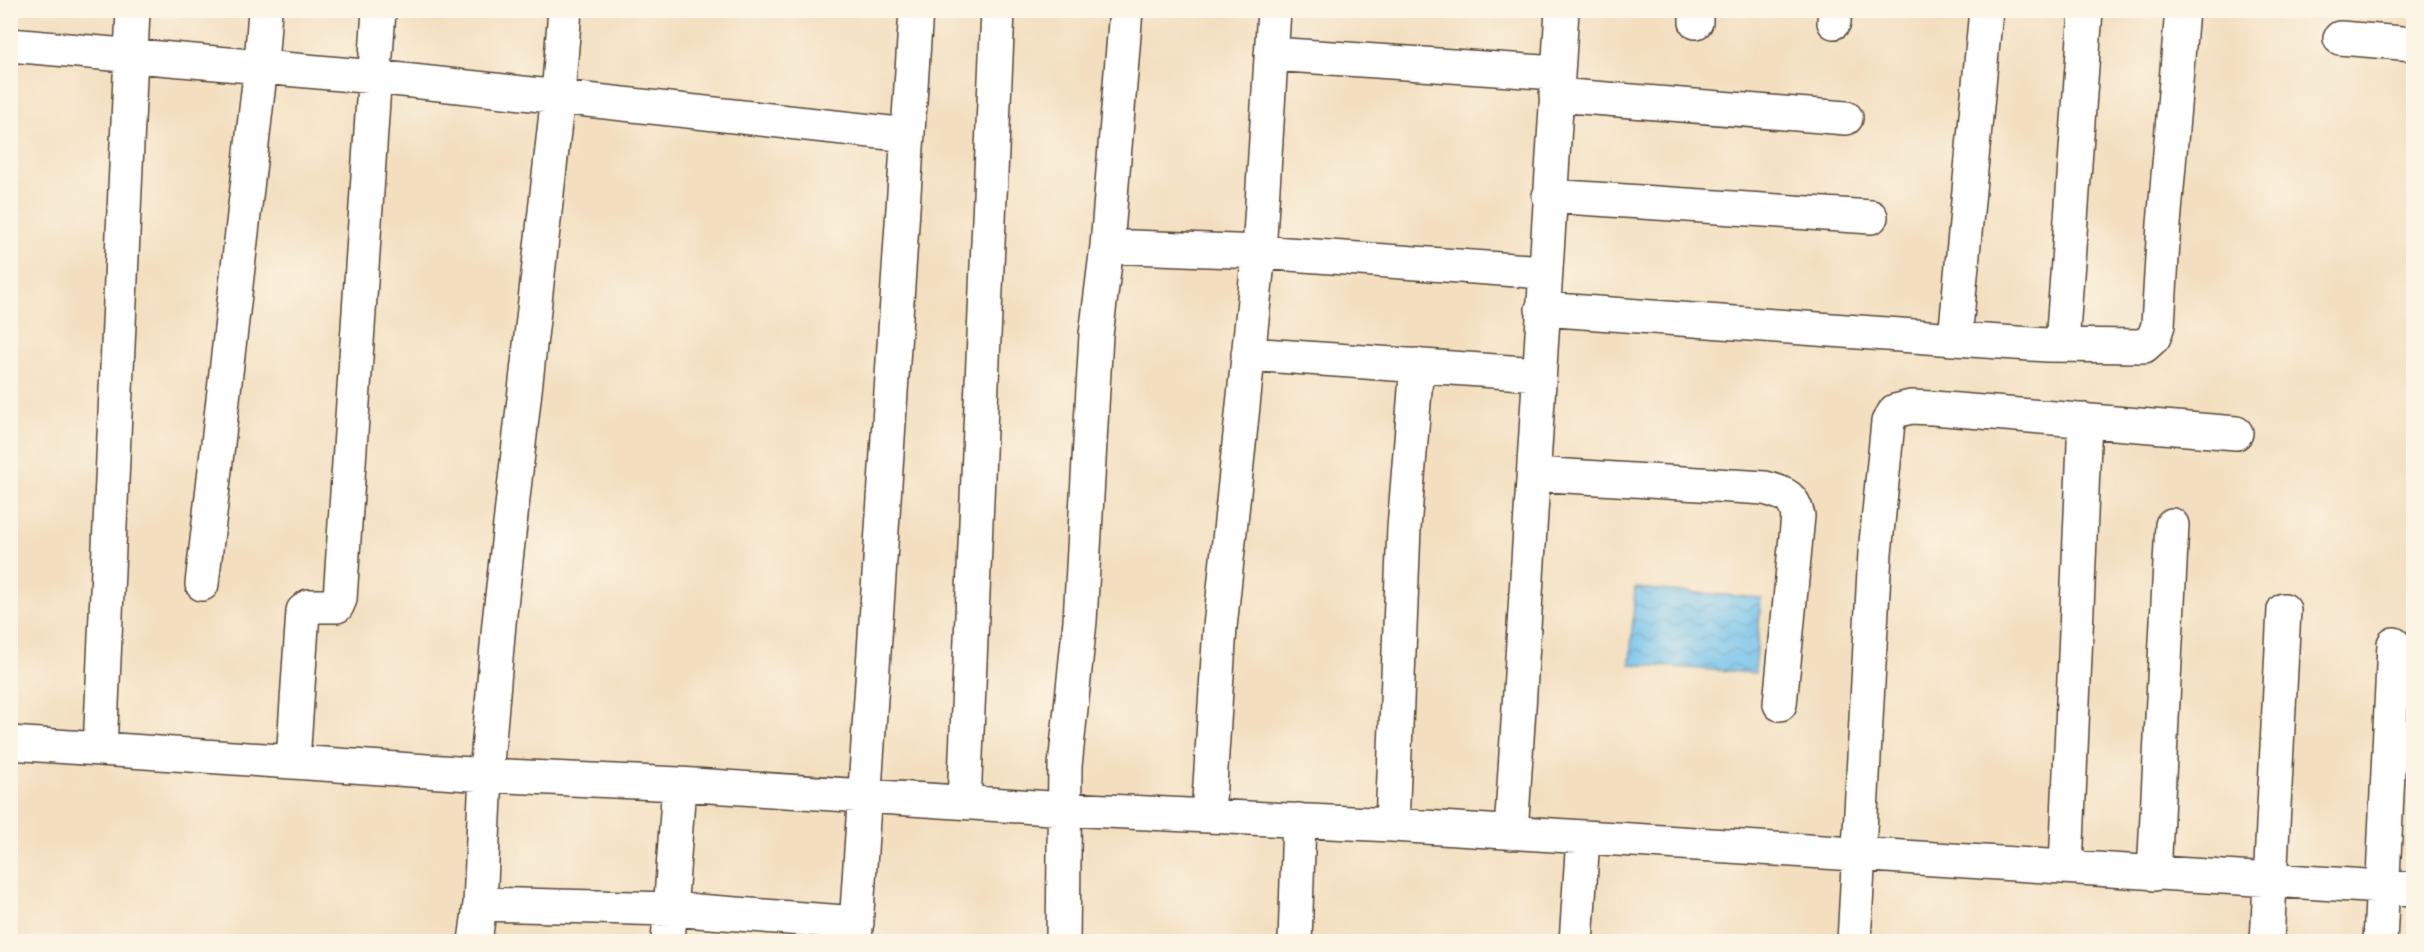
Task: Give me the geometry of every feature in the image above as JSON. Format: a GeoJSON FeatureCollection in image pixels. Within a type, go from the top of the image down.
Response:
{"type":"FeatureCollection","features":[{"type":"Feature","properties":{"kind":"street"},"geometry":{"type":"LineString","coordinates":[[100,749],[129,56],[133,10]]}},
{"type":"Feature","properties":{"kind":"street"},"geometry":{"type":"LineString","coordinates":[[202,584],[261,65],[265,10]]}},
{"type":"Feature","properties":{"kind":"street"},"geometry":{"type":"LineString","coordinates":[[293,760],[303,611],[309,606],[337,606],[340,599],[379,10]]}},
{"type":"Feature","properties":{"kind":"street"},"geometry":{"type":"LineString","coordinates":[[475,942],[480,904],[486,776],[500,611],[558,95],[565,10]]}},
{"type":"Feature","properties":{"kind":"street"},"geometry":{"type":"LineString","coordinates":[[480,904],[670,909],[856,932],[916,10]]}},
{"type":"Feature","properties":{"kind":"street"},"geometry":{"type":"LineString","coordinates":[[964,802],[998,10]]}},
{"type":"Feature","properties":{"kind":"street"},"geometry":{"type":"LineString","coordinates":[[1063,942],[1065,766],[1080,621],[1096,335],[1107,246],[1126,10]]}},
{"type":"Feature","properties":{"kind":"street"},"geometry":{"type":"LineString","coordinates":[[1208,816],[1220,627],[1259,252],[1274,10]]}},
{"type":"Feature","properties":{"kind":"street"},"geometry":{"type":"LineString","coordinates":[[1511,833],[1562,10]]}},
{"type":"Feature","properties":{"kind":"street"},"geometry":{"type":"LineString","coordinates":[[1955,339],[1986,10]]}},
{"type":"Feature","properties":{"kind":"street"},"geometry":{"type":"LineString","coordinates":[[2062,345],[2086,10]]}},
{"type":"Feature","properties":{"kind":"street"},"geometry":{"type":"LineString","coordinates":[[1542,309],[1955,339],[2062,345],[2144,346],[2154,337],[2158,325],[2182,10]]}},
{"type":"Feature","properties":{"kind":"street"},"geometry":{"type":"LineString","coordinates":[[2340,38],[2414,44]]}},
{"type":"Feature","properties":{"kind":"street"},"geometry":{"type":"LineString","coordinates":[[10,45],[261,65],[558,95],[908,135]]}},
{"type":"Feature","properties":{"kind":"street"},"geometry":{"type":"LineString","coordinates":[[1271,54],[1557,84],[1846,118]]}},
{"type":"Feature","properties":{"kind":"street"},"geometry":{"type":"LineString","coordinates":[[1549,196],[1871,217]]}},
{"type":"Feature","properties":{"kind":"street"},"geometry":{"type":"LineString","coordinates":[[1107,246],[1259,252],[1544,272]]}},
{"type":"Feature","properties":{"kind":"street"},"geometry":{"type":"LineString","coordinates":[[1248,354],[1539,374]]}},
{"type":"Feature","properties":{"kind":"street"},"geometry":{"type":"LineString","coordinates":[[1392,825],[1404,528],[1417,365]]}},
{"type":"Feature","properties":{"kind":"street"},"geometry":{"type":"LineString","coordinates":[[1854,942],[1875,553],[1888,422],[1895,411],[1911,407],[2236,433]]}},
{"type":"Feature","properties":{"kind":"street"},"geometry":{"type":"LineString","coordinates":[[2066,867],[2085,420]]}},
{"type":"Feature","properties":{"kind":"street"},"geometry":{"type":"LineString","coordinates":[[1534,474],[1765,488],[1783,493],[1794,501],[1798,516],[1780,704]]}},
{"type":"Feature","properties":{"kind":"street"},"geometry":{"type":"LineString","coordinates":[[2154,874],[2172,525]]}},
{"type":"Feature","properties":{"kind":"street"},"geometry":{"type":"LineString","coordinates":[[2267,942],[2284,610]]}},
{"type":"Feature","properties":{"kind":"street"},"geometry":{"type":"LineString","coordinates":[[2380,942],[2399,888],[2394,644]]}},
{"type":"Feature","properties":{"kind":"street"},"geometry":{"type":"LineString","coordinates":[[10,743],[293,760],[486,776],[678,784],[1066,809],[1392,825],[2066,867],[2269,882],[2399,888]]}},
{"type":"Feature","properties":{"kind":"street"},"geometry":{"type":"LineString","coordinates":[[668,942],[678,784]]}},
{"type":"Feature","properties":{"kind":"street"},"geometry":{"type":"LineString","coordinates":[[1295,942],[1299,820]]}},
{"type":"Feature","properties":{"kind":"street"},"geometry":{"type":"LineString","coordinates":[[1576,942],[1583,838]]}},
{"type":"Feature","properties":{"kind":"water"},"geometry":{"type":"Polygon","coordinates":[[[1635,588],[1761,598],[1755,673],[1630,664],[1635,588]]]}}]}
